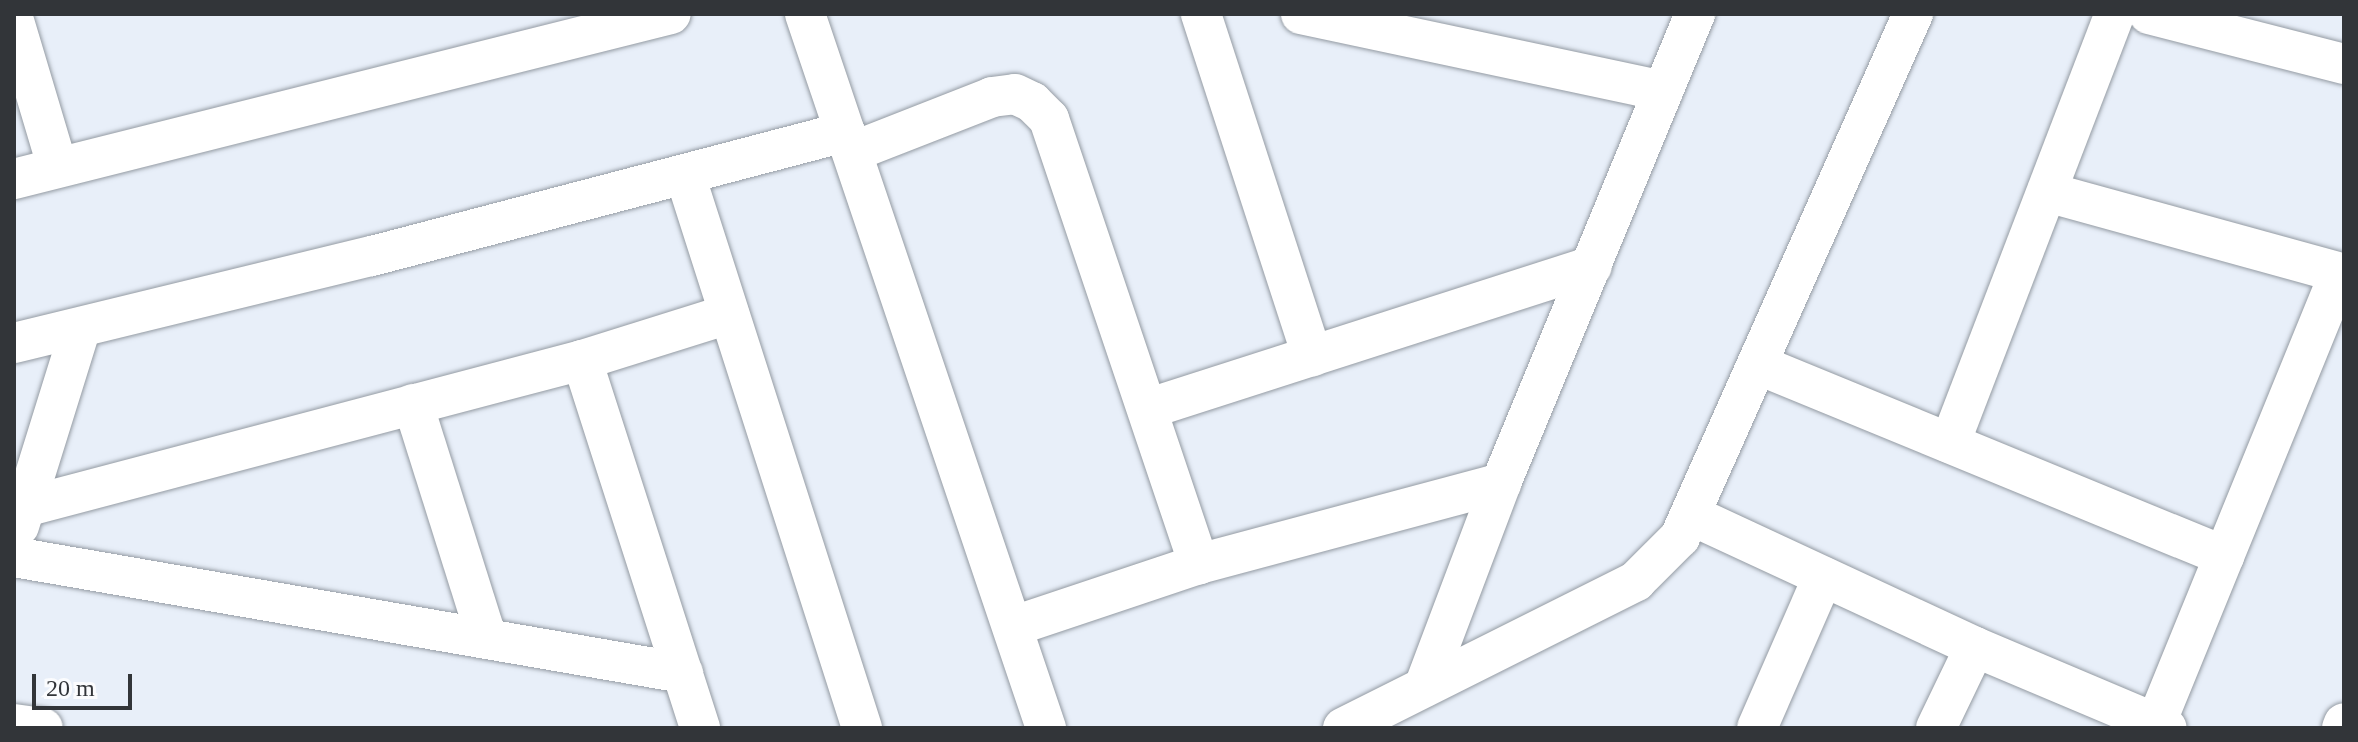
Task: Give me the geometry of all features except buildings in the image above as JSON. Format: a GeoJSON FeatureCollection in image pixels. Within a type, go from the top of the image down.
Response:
{"type":"FeatureCollection","features":[{"type":"Feature","properties":{"kind":"street"},"geometry":{"type":"LineString","coordinates":[[14,179],[57,165],[671,14]]}},
{"type":"Feature","properties":{"kind":"street"},"geometry":{"type":"LineString","coordinates":[[805,14],[1046,728]]}},
{"type":"Feature","properties":{"kind":"street"},"geometry":{"type":"LineString","coordinates":[[1201,14],[1312,356]]}},
{"type":"Feature","properties":{"kind":"street"},"geometry":{"type":"LineString","coordinates":[[1301,14],[1663,91]]}},
{"type":"Feature","properties":{"kind":"street"},"geometry":{"type":"LineString","coordinates":[[1424,687],[1501,483],[1695,14]]}},
{"type":"Feature","properties":{"kind":"street"},"geometry":{"type":"LineString","coordinates":[[1343,728],[1636,581],[1662,558],[1693,516],[1913,14]]}},
{"type":"Feature","properties":{"kind":"street"},"geometry":{"type":"LineString","coordinates":[[1950,443],[2115,14]]}},
{"type":"Feature","properties":{"kind":"street"},"geometry":{"type":"LineString","coordinates":[[2149,14],[2344,64]]}},
{"type":"Feature","properties":{"kind":"street"},"geometry":{"type":"LineString","coordinates":[[14,21],[57,165]]}},
{"type":"Feature","properties":{"kind":"street"},"geometry":{"type":"LineString","coordinates":[[14,343],[685,175],[849,142],[992,97],[1015,94],[1032,102],[1049,119],[1060,147],[1150,408],[1199,564]]}},
{"type":"Feature","properties":{"kind":"street"},"geometry":{"type":"LineString","coordinates":[[685,175],[862,728]]}},
{"type":"Feature","properties":{"kind":"street"},"geometry":{"type":"LineString","coordinates":[[1693,516],[1975,647],[2162,726],[2224,556],[2342,274],[2047,192]]}},
{"type":"Feature","properties":{"kind":"street"},"geometry":{"type":"LineString","coordinates":[[1150,408],[1592,266]]}},
{"type":"Feature","properties":{"kind":"street"},"geometry":{"type":"LineString","coordinates":[[20,524],[413,404],[582,360],[729,314]]}},
{"type":"Feature","properties":{"kind":"street"},"geometry":{"type":"LineString","coordinates":[[20,524],[81,327]]}},
{"type":"Feature","properties":{"kind":"street"},"geometry":{"type":"LineString","coordinates":[[582,360],[700,728]]}},
{"type":"Feature","properties":{"kind":"street"},"geometry":{"type":"LineString","coordinates":[[1759,365],[2224,556]]}},
{"type":"Feature","properties":{"kind":"street"},"geometry":{"type":"LineString","coordinates":[[413,404],[487,639]]}},
{"type":"Feature","properties":{"kind":"street"},"geometry":{"type":"LineString","coordinates":[[1014,626],[1199,564],[1501,483]]}},
{"type":"Feature","properties":{"kind":"street"},"geometry":{"type":"LineString","coordinates":[[14,557],[683,673]]}},
{"type":"Feature","properties":{"kind":"street"},"geometry":{"type":"LineString","coordinates":[[1757,728],[1823,577]]}},
{"type":"Feature","properties":{"kind":"street"},"geometry":{"type":"LineString","coordinates":[[1936,728],[1975,647]]}},
{"type":"Feature","properties":{"kind":"street"},"geometry":{"type":"LineString","coordinates":[[14,724],[43,728]]}}]}
